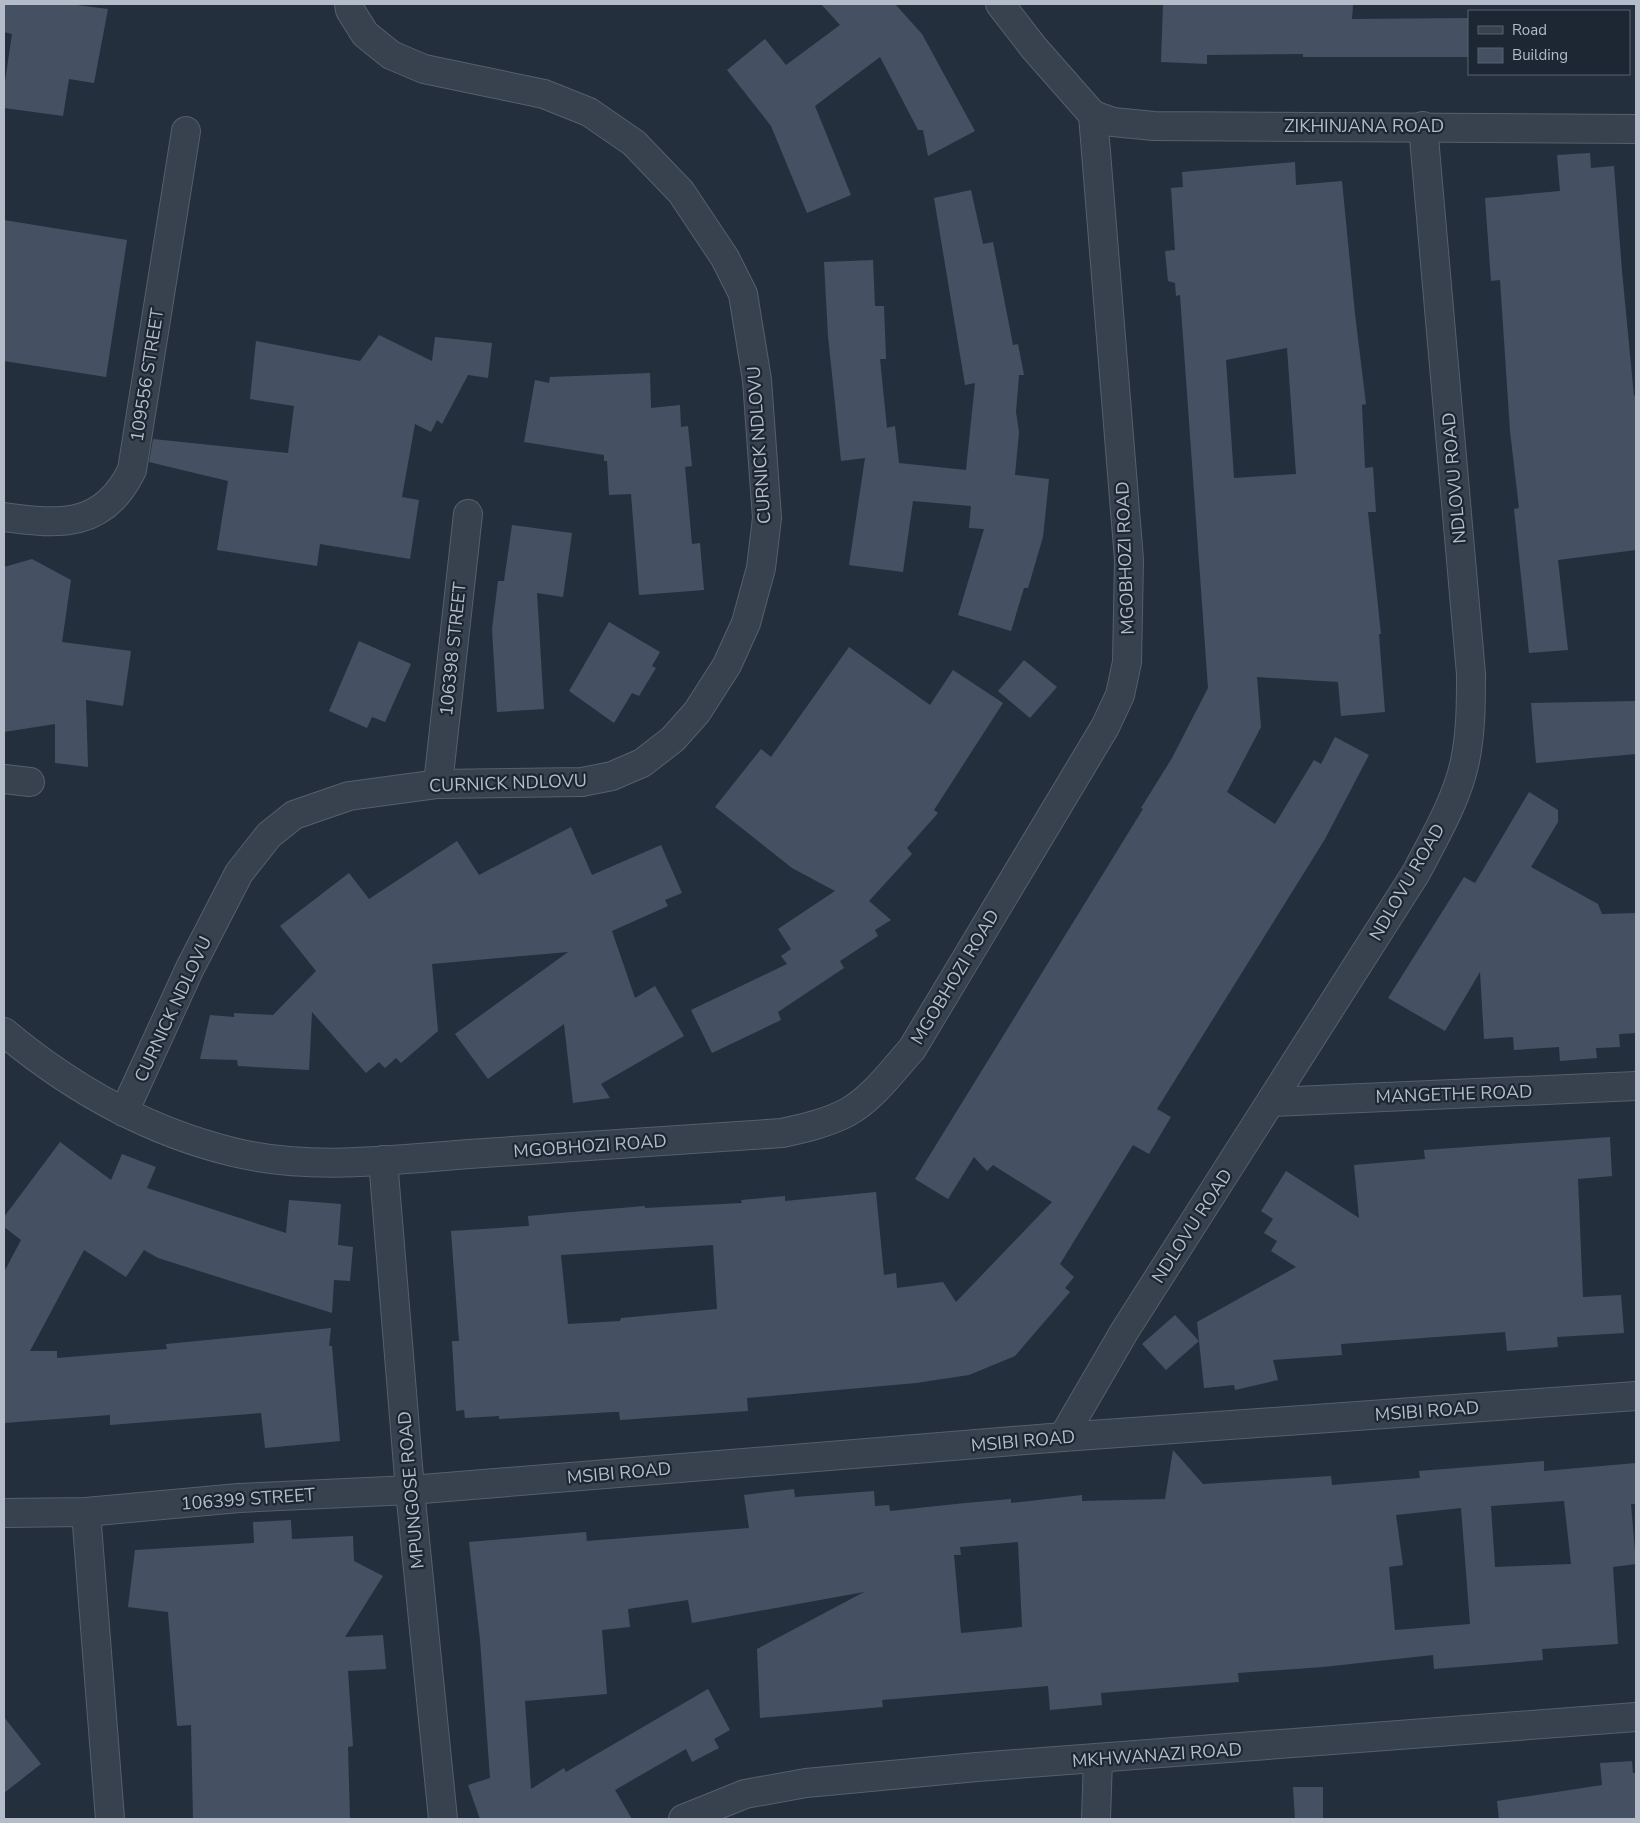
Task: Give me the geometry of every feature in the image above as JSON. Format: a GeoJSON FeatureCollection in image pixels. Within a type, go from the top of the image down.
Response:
{"type":"FeatureCollection","features":[{"type":"Feature","properties":{"kind":"street","name":"CURNICK NDLOVU"},"geometry":{"type":"LineString","coordinates":[[124,1112],[190,968],[239,873],[269,835],[294,815],[349,796],[438,784],[582,782],[612,776],[642,764],[673,739],[697,712],[727,665],[746,623],[761,568],[767,518],[757,380],[743,294],[725,258],[681,192],[634,143],[589,112],[544,94],[424,69],[391,55],[365,34],[350,10],[349,4]]}},
{"type":"Feature","properties":{"kind":"street"},"geometry":{"type":"LineString","coordinates":[[1000,4],[1034,48],[1093,114]]}},
{"type":"Feature","properties":{"kind":"street","name":"ZIKHINJANA ROAD"},"geometry":{"type":"LineString","coordinates":[[1093,114],[1113,122],[1154,126],[1423,126],[1636,129]]}},
{"type":"Feature","properties":{"kind":"street","name":"MGOBHOZI ROAD"},"geometry":{"type":"LineString","coordinates":[[4,1032],[31,1055],[80,1089],[124,1112],[177,1136],[235,1153],[300,1162],[383,1160],[782,1133],[812,1127],[850,1111],[877,1088],[912,1049],[1105,727],[1120,696],[1127,662],[1129,560],[1093,114]]}},
{"type":"Feature","properties":{"kind":"street","name":"NDLOVU ROAD"},"geometry":{"type":"LineString","coordinates":[[1063,1437],[1124,1332],[1416,873],[1449,807],[1465,763],[1471,720],[1471,674],[1423,126]]}},
{"type":"Feature","properties":{"kind":"street","name":"109556 STREET"},"geometry":{"type":"LineString","coordinates":[[4,516],[32,521],[72,521],[96,511],[115,499],[132,470],[186,131]]}},
{"type":"Feature","properties":{"kind":"street","name":"106398 STREET"},"geometry":{"type":"LineString","coordinates":[[438,784],[468,514]]}},
{"type":"Feature","properties":{"kind":"street","name":"MANGETHE ROAD"},"geometry":{"type":"LineString","coordinates":[[1272,1102],[1636,1086]]}},
{"type":"Feature","properties":{"kind":"street","name":"MPUNGOSE ROAD"},"geometry":{"type":"LineString","coordinates":[[383,1160],[410,1490],[444,1819]]}},
{"type":"Feature","properties":{"kind":"street","name":"MSIBI ROAD"},"geometry":{"type":"LineString","coordinates":[[410,1490],[1063,1437],[1636,1396]]}},
{"type":"Feature","properties":{"kind":"street","name":"106399 STREET"},"geometry":{"type":"LineString","coordinates":[[4,1513],[86,1512],[239,1498],[410,1490]]}},
{"type":"Feature","properties":{"kind":"street"},"geometry":{"type":"LineString","coordinates":[[86,1512],[110,1819]]}},
{"type":"Feature","properties":{"kind":"street","name":"MKHWANAZI ROAD"},"geometry":{"type":"LineString","coordinates":[[684,1819],[745,1794],[806,1783],[1636,1717]]}},
{"type":"Feature","properties":{"kind":"street"},"geometry":{"type":"LineString","coordinates":[[1096,1819],[1098,1759]]}},
{"type":"Feature","properties":{"kind":"building"},"geometry":{"type":"Polygon","coordinates":[[[4,4],[69,4],[108,9],[94,83],[69,79],[63,116],[4,108],[4,88],[12,34],[4,32],[4,4]]]}},
{"type":"Feature","properties":{"kind":"building"},"geometry":{"type":"Polygon","coordinates":[[[821,4],[895,4],[922,34],[975,131],[928,156],[923,130],[918,130],[880,57],[815,106],[851,195],[807,213],[771,126],[727,70],[765,39],[786,65],[840,25],[821,4]]]}},
{"type":"Feature","properties":{"kind":"building"},"geometry":{"type":"Polygon","coordinates":[[[1163,4],[1353,5],[1352,19],[1468,18],[1468,57],[1303,57],[1303,54],[1207,55],[1207,64],[1161,62],[1163,4]]]}},
{"type":"Feature","properties":{"kind":"building"},"geometry":{"type":"Polygon","coordinates":[[[1590,153],[1591,168],[1614,166],[1634,396],[1636,395],[1636,550],[1558,560],[1568,650],[1529,653],[1514,509],[1519,508],[1510,431],[1500,280],[1491,281],[1485,198],[1560,191],[1557,155],[1590,153]]]}},
{"type":"Feature","properties":{"kind":"building"},"geometry":{"type":"Polygon","coordinates":[[[1295,162],[1296,185],[1342,181],[1366,404],[1362,405],[1365,468],[1373,467],[1376,512],[1368,512],[1381,634],[1379,634],[1385,712],[1341,716],[1338,682],[1257,677],[1261,727],[1227,792],[1275,824],[1314,760],[1321,764],[1335,737],[1369,755],[1325,839],[1157,1109],[1171,1117],[1149,1154],[1133,1145],[1060,1264],[1074,1277],[1065,1288],[1070,1292],[1015,1356],[969,1375],[916,1383],[747,1398],[748,1411],[620,1420],[619,1412],[499,1419],[499,1416],[465,1418],[464,1410],[456,1411],[452,1341],[459,1341],[451,1231],[529,1226],[528,1216],[645,1206],[645,1208],[742,1203],[741,1200],[785,1196],[785,1201],[876,1192],[884,1275],[896,1273],[897,1288],[943,1282],[956,1302],[1052,1202],[993,1165],[987,1171],[974,1157],[948,1199],[915,1179],[1143,809],[1141,808],[1172,758],[1208,688],[1180,295],[1176,296],[1175,283],[1168,281],[1165,251],[1175,250],[1171,188],[1183,187],[1182,172],[1295,162]],[[1287,348],[1226,360],[1234,478],[1296,474],[1287,348]],[[713,1245],[561,1255],[568,1324],[620,1321],[621,1318],[717,1309],[713,1245]]]}},
{"type":"Feature","properties":{"kind":"building"},"geometry":{"type":"Polygon","coordinates":[[[971,190],[983,244],[993,242],[1013,345],[1018,344],[1024,375],[1019,375],[1016,412],[1019,432],[1015,475],[1049,479],[1043,537],[1028,588],[1024,588],[1011,631],[958,615],[984,529],[969,528],[971,506],[913,501],[903,572],[849,565],[865,458],[841,461],[828,336],[824,262],[873,260],[875,306],[884,306],[886,359],[880,359],[887,428],[895,426],[899,463],[966,470],[975,383],[965,385],[934,198],[971,190]]]}},
{"type":"Feature","properties":{"kind":"building"},"geometry":{"type":"Polygon","coordinates":[[[4,220],[127,240],[106,377],[4,361],[4,220]]]}},
{"type":"Feature","properties":{"kind":"building"},"geometry":{"type":"Polygon","coordinates":[[[379,335],[432,361],[435,337],[492,343],[488,378],[468,375],[442,424],[437,420],[431,432],[415,424],[402,497],[419,500],[410,559],[320,544],[317,566],[217,550],[228,481],[149,462],[153,439],[288,453],[294,406],[250,399],[256,341],[360,361],[379,335]]]}},
{"type":"Feature","properties":{"kind":"building"},"geometry":{"type":"Polygon","coordinates":[[[650,373],[651,408],[680,405],[681,427],[688,426],[692,466],[685,467],[692,544],[700,543],[704,590],[639,595],[631,494],[609,495],[607,461],[604,461],[604,455],[524,442],[535,380],[549,383],[550,377],[650,373]]]}},
{"type":"Feature","properties":{"kind":"building"},"geometry":{"type":"Polygon","coordinates":[[[512,525],[572,533],[563,597],[537,593],[544,709],[497,712],[492,629],[498,581],[504,581],[512,525]]]}},
{"type":"Feature","properties":{"kind":"building"},"geometry":{"type":"Polygon","coordinates":[[[32,559],[71,580],[62,642],[131,651],[123,706],[86,700],[88,767],[55,763],[55,724],[4,732],[4,567],[32,559]]]}},
{"type":"Feature","properties":{"kind":"building"},"geometry":{"type":"Polygon","coordinates":[[[609,622],[660,652],[652,666],[656,668],[639,696],[632,693],[614,723],[569,691],[609,622]]]}},
{"type":"Feature","properties":{"kind":"building"},"geometry":{"type":"Polygon","coordinates":[[[359,641],[411,664],[385,722],[372,717],[367,728],[329,711],[359,641]]]}},
{"type":"Feature","properties":{"kind":"building"},"geometry":{"type":"Polygon","coordinates":[[[849,647],[930,705],[953,670],[1003,703],[934,810],[938,813],[907,848],[912,854],[869,901],[891,920],[875,930],[878,936],[840,961],[844,968],[778,1012],[781,1020],[712,1053],[691,1010],[787,964],[781,956],[791,949],[778,929],[835,891],[792,868],[715,807],[761,749],[771,757],[849,647]]]}},
{"type":"Feature","properties":{"kind":"building"},"geometry":{"type":"Polygon","coordinates":[[[1024,660],[1057,687],[1030,718],[998,691],[1024,660]]]}},
{"type":"Feature","properties":{"kind":"building"},"geometry":{"type":"Polygon","coordinates":[[[1636,701],[1636,754],[1536,763],[1531,703],[1636,701]]]}},
{"type":"Feature","properties":{"kind":"building"},"geometry":{"type":"Polygon","coordinates":[[[1529,792],[1558,810],[1558,822],[1531,867],[1598,904],[1602,914],[1636,913],[1636,1033],[1619,1034],[1620,1047],[1596,1048],[1597,1058],[1560,1061],[1559,1047],[1514,1050],[1513,1037],[1484,1039],[1480,972],[1445,1031],[1388,998],[1464,877],[1475,883],[1529,792]]]}},
{"type":"Feature","properties":{"kind":"building"},"geometry":{"type":"Polygon","coordinates":[[[571,827],[592,875],[661,845],[682,893],[665,900],[668,906],[612,931],[635,998],[655,986],[684,1036],[601,1084],[610,1098],[573,1103],[564,1024],[488,1079],[455,1034],[568,952],[432,964],[438,1031],[401,1063],[396,1058],[385,1068],[379,1062],[366,1073],[312,1012],[309,1070],[238,1066],[237,1060],[200,1059],[210,1015],[234,1017],[234,1013],[273,1015],[316,971],[280,926],[349,873],[369,899],[457,841],[479,875],[571,827]]]}},
{"type":"Feature","properties":{"kind":"building"},"geometry":{"type":"Polygon","coordinates":[[[1610,1137],[1612,1176],[1578,1179],[1583,1297],[1621,1295],[1624,1333],[1557,1337],[1558,1347],[1507,1351],[1505,1332],[1341,1344],[1342,1355],[1273,1360],[1278,1380],[1235,1390],[1234,1385],[1204,1388],[1197,1322],[1296,1267],[1271,1251],[1277,1241],[1264,1233],[1273,1219],[1261,1211],[1286,1171],[1359,1218],[1354,1165],[1425,1159],[1424,1150],[1610,1137]]]}},
{"type":"Feature","properties":{"kind":"building"},"geometry":{"type":"Polygon","coordinates":[[[60,1142],[111,1180],[122,1154],[156,1167],[147,1188],[286,1233],[289,1200],[341,1204],[338,1245],[353,1247],[350,1281],[334,1280],[332,1313],[158,1258],[144,1250],[126,1277],[84,1250],[30,1351],[57,1351],[57,1358],[167,1349],[166,1344],[331,1328],[329,1346],[332,1346],[340,1441],[265,1448],[261,1413],[110,1425],[110,1415],[4,1423],[4,1272],[21,1240],[4,1227],[4,1217],[60,1142]]]}},
{"type":"Feature","properties":{"kind":"building"},"geometry":{"type":"Polygon","coordinates":[[[1175,1315],[1199,1341],[1166,1370],[1142,1344],[1175,1315]]]}},
{"type":"Feature","properties":{"kind":"building"},"geometry":{"type":"Polygon","coordinates":[[[1173,1450],[1203,1484],[1331,1476],[1332,1485],[1420,1478],[1419,1471],[1544,1461],[1544,1471],[1636,1463],[1636,1504],[1631,1504],[1636,1564],[1613,1567],[1618,1644],[1542,1649],[1543,1660],[1434,1669],[1433,1655],[1323,1667],[1238,1673],[1239,1682],[1101,1693],[1102,1705],[1050,1710],[1048,1686],[882,1700],[883,1707],[760,1718],[757,1649],[864,1592],[692,1623],[688,1600],[628,1609],[630,1627],[602,1630],[607,1694],[525,1701],[531,1789],[564,1768],[566,1772],[708,1689],[730,1730],[714,1739],[719,1748],[692,1762],[686,1749],[615,1790],[632,1819],[480,1819],[468,1785],[490,1778],[480,1640],[469,1542],[586,1532],[587,1541],[749,1528],[744,1495],[794,1489],[795,1497],[874,1491],[875,1506],[889,1505],[890,1511],[1011,1499],[1011,1503],[1082,1495],[1082,1501],[1165,1499],[1173,1450]],[[1564,1501],[1491,1506],[1495,1567],[1571,1564],[1564,1501]],[[1461,1508],[1396,1515],[1403,1565],[1389,1567],[1395,1630],[1470,1624],[1461,1508]],[[1018,1542],[960,1547],[961,1555],[954,1555],[961,1633],[1022,1627],[1018,1542]]]}},
{"type":"Feature","properties":{"kind":"building"},"geometry":{"type":"Polygon","coordinates":[[[291,1520],[292,1539],[353,1536],[354,1561],[383,1576],[345,1637],[383,1635],[386,1669],[348,1671],[353,1746],[348,1747],[350,1819],[193,1819],[191,1725],[177,1726],[168,1612],[128,1607],[135,1550],[254,1543],[253,1522],[291,1520]]]}},
{"type":"Feature","properties":{"kind":"building"},"geometry":{"type":"Polygon","coordinates":[[[4,1717],[41,1764],[4,1793],[4,1717]]]}},
{"type":"Feature","properties":{"kind":"building"},"geometry":{"type":"Polygon","coordinates":[[[1632,1761],[1633,1773],[1636,1773],[1636,1819],[1499,1819],[1497,1801],[1602,1785],[1600,1763],[1632,1761]]]}},
{"type":"Feature","properties":{"kind":"building"},"geometry":{"type":"Polygon","coordinates":[[[1293,1787],[1323,1787],[1323,1819],[1295,1819],[1293,1787]]]}}]}
